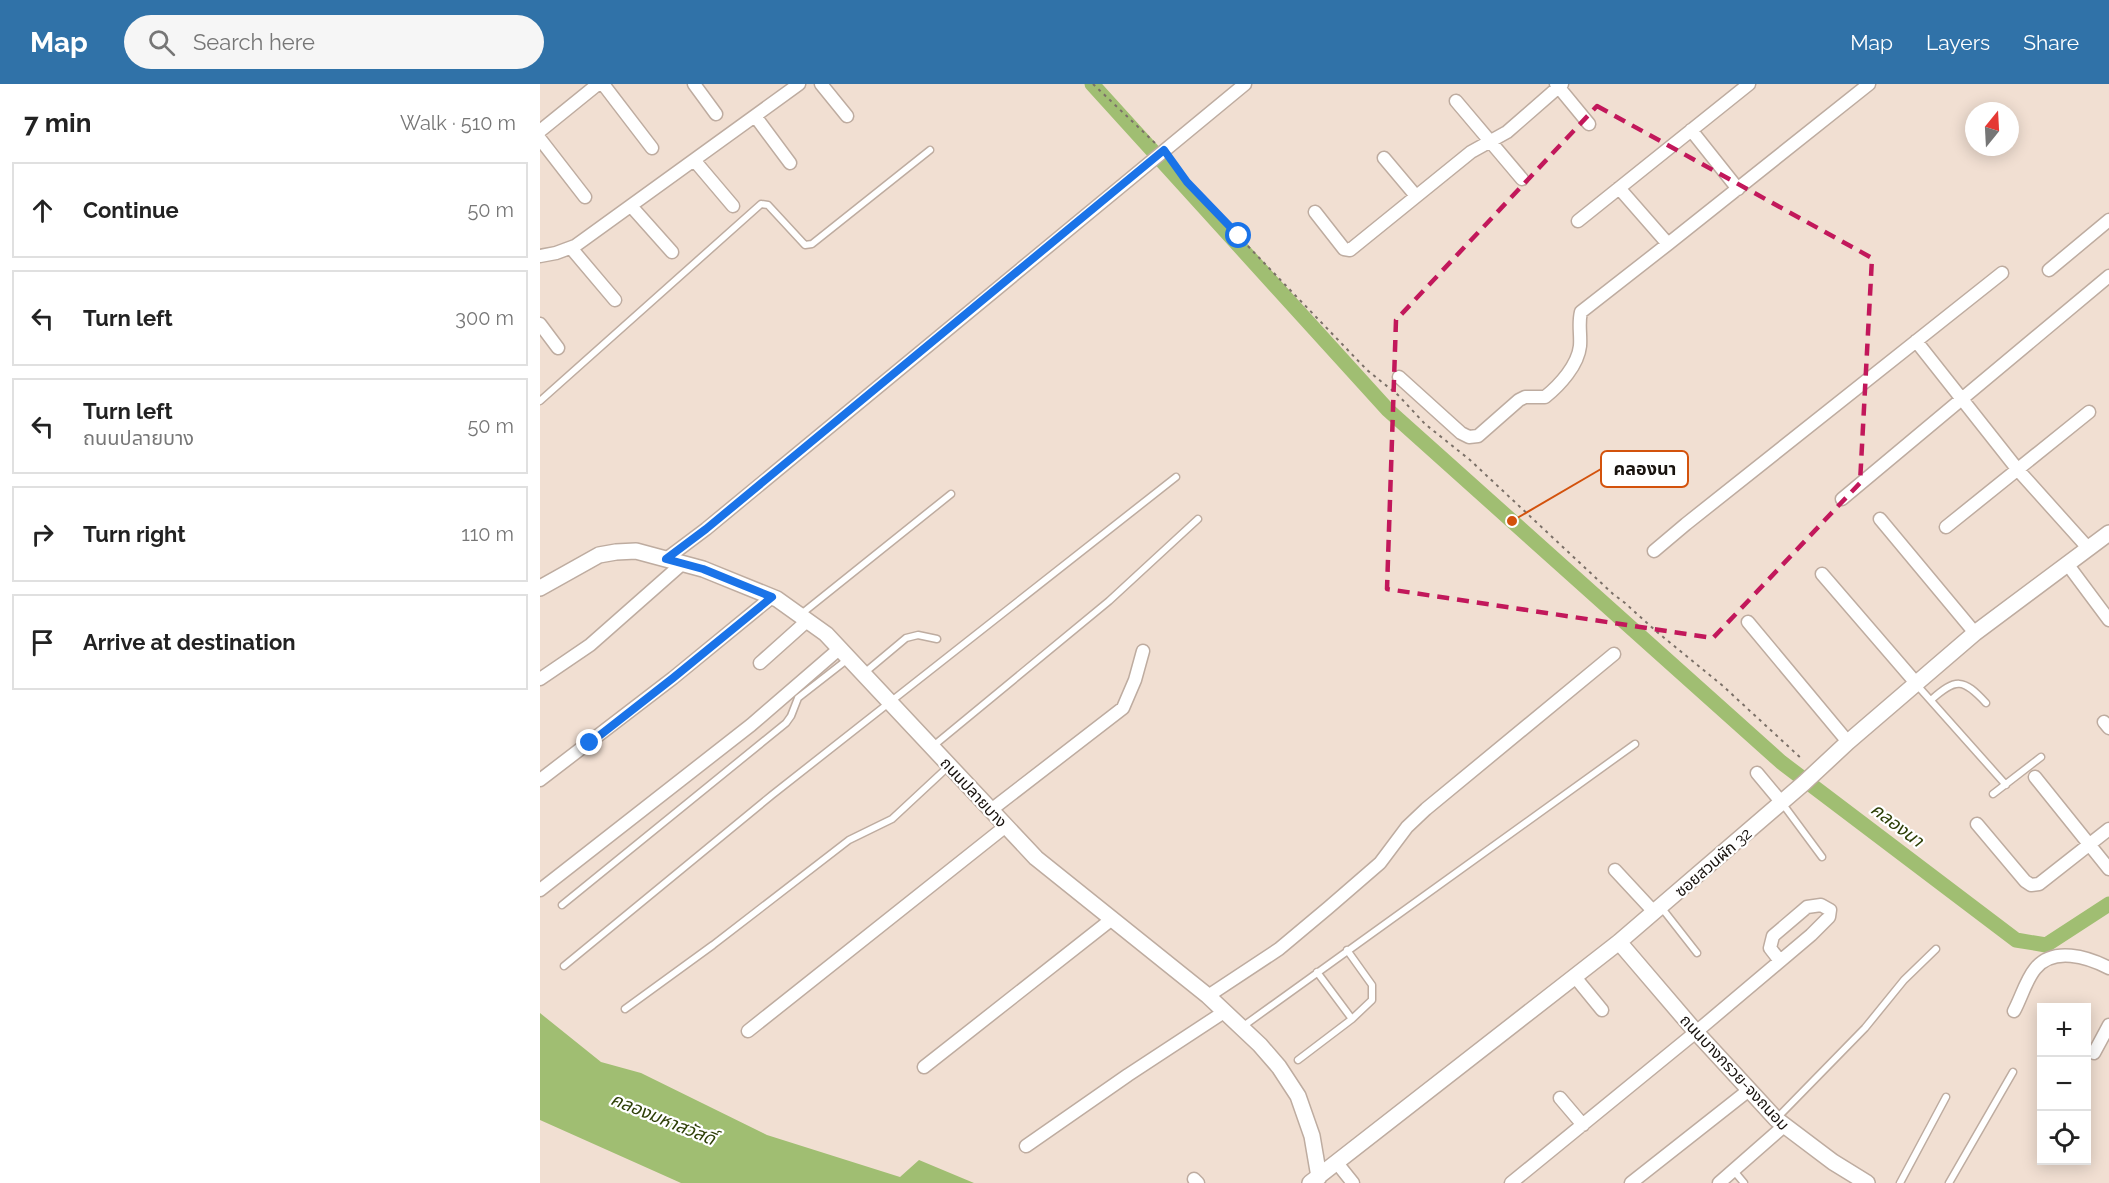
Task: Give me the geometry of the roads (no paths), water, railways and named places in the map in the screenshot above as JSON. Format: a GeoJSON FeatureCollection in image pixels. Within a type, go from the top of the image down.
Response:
{"type":"FeatureCollection","features":[{"type":"Feature","properties":{"kind":"street"},"geometry":{"type":"LineString","coordinates":[[540,131],[598,84]]}},
{"type":"Feature","properties":{"kind":"street"},"geometry":{"type":"LineString","coordinates":[[603,84],[652,148]]}},
{"type":"Feature","properties":{"kind":"street"},"geometry":{"type":"LineString","coordinates":[[694,84],[716,114]]}},
{"type":"Feature","properties":{"kind":"street"},"geometry":{"type":"LineString","coordinates":[[540,256],[571,248],[799,84]]}},
{"type":"Feature","properties":{"kind":"street"},"geometry":{"type":"LineString","coordinates":[[821,84],[848,116]]}},
{"type":"Feature","properties":{"kind":"street"},"geometry":{"type":"LineString","coordinates":[[666,559],[706,529],[1245,84]]}},
{"type":"Feature","properties":{"kind":"street"},"geometry":{"type":"LineString","coordinates":[[1578,221],[1749,84]]}},
{"type":"Feature","properties":{"kind":"street"},"geometry":{"type":"LineString","coordinates":[[1399,377],[1461,434],[1469,437],[1478,436],[1519,400],[1526,397],[1545,397],[1556,388],[1574,363],[1580,347],[1578,323],[1581,312],[1869,84]]}},
{"type":"Feature","properties":{"kind":"street"},"geometry":{"type":"LineString","coordinates":[[1315,212],[1347,250],[1471,152],[1507,132],[1559,85],[1589,124]]}},
{"type":"Feature","properties":{"kind":"street"},"geometry":{"type":"LineString","coordinates":[[1456,101],[1522,180]]}},
{"type":"Feature","properties":{"kind":"street"},"geometry":{"type":"LineString","coordinates":[[755,116],[790,163]]}},
{"type":"Feature","properties":{"kind":"street"},"geometry":{"type":"LineString","coordinates":[[1691,130],[1738,189]]}},
{"type":"Feature","properties":{"kind":"street"},"geometry":{"type":"LineString","coordinates":[[540,139],[585,197]]}},
{"type":"Feature","properties":{"kind":"street"},"geometry":{"type":"LineString","coordinates":[[1384,158],[1416,196]]}},
{"type":"Feature","properties":{"kind":"street"},"geometry":{"type":"LineString","coordinates":[[694,160],[733,206]]}},
{"type":"Feature","properties":{"kind":"street"},"geometry":{"type":"LineString","coordinates":[[1619,188],[1668,244]]}},
{"type":"Feature","properties":{"kind":"street"},"geometry":{"type":"LineString","coordinates":[[631,206],[672,252]]}},
{"type":"Feature","properties":{"kind":"street"},"geometry":{"type":"LineString","coordinates":[[2049,270],[2109,220]]}},
{"type":"Feature","properties":{"kind":"street"},"geometry":{"type":"LineString","coordinates":[[571,248],[615,300]]}},
{"type":"Feature","properties":{"kind":"street"},"geometry":{"type":"LineString","coordinates":[[1654,551],[2002,273]]}},
{"type":"Feature","properties":{"kind":"street"},"geometry":{"type":"LineString","coordinates":[[1842,500],[2109,276]]}},
{"type":"Feature","properties":{"kind":"street"},"geometry":{"type":"LineString","coordinates":[[540,324],[558,348]]}},
{"type":"Feature","properties":{"kind":"street"},"geometry":{"type":"LineString","coordinates":[[1916,341],[2018,470],[2089,549]]}},
{"type":"Feature","properties":{"kind":"street"},"geometry":{"type":"LineString","coordinates":[[1946,527],[2089,412]]}},
{"type":"Feature","properties":{"kind":"street"},"geometry":{"type":"LineString","coordinates":[[1880,519],[1975,633]]}},
{"type":"Feature","properties":{"kind":"street","name":"ซอยสวนผัก 32"},"geometry":{"type":"LineString","coordinates":[[1314,1180],[1619,942],[1782,803],[1848,742],[1975,633],[2109,533]]}},
{"type":"Feature","properties":{"kind":"street","name":"ถนนปลายบาง"},"geometry":{"type":"LineString","coordinates":[[540,588],[599,555],[636,551],[703,569],[772,597],[826,634],[1036,858],[1208,996],[1279,1067],[1298,1096],[1312,1136],[1314,1180]]}},
{"type":"Feature","properties":{"kind":"street"},"geometry":{"type":"LineString","coordinates":[[540,679],[590,645],[684,564]]}},
{"type":"Feature","properties":{"kind":"street"},"geometry":{"type":"LineString","coordinates":[[2068,565],[2109,620]]}},
{"type":"Feature","properties":{"kind":"street"},"geometry":{"type":"LineString","coordinates":[[1821,574],[1916,683]]}},
{"type":"Feature","properties":{"kind":"street"},"geometry":{"type":"LineString","coordinates":[[540,780],[673,678],[772,597]]}},
{"type":"Feature","properties":{"kind":"street"},"geometry":{"type":"LineString","coordinates":[[760,663],[804,618]]}},
{"type":"Feature","properties":{"kind":"street"},"geometry":{"type":"LineString","coordinates":[[1748,622],[1848,742]]}},
{"type":"Feature","properties":{"kind":"street"},"geometry":{"type":"LineString","coordinates":[[991,810],[1123,708],[1136,680],[1143,651]]}},
{"type":"Feature","properties":{"kind":"street"},"geometry":{"type":"LineString","coordinates":[[540,890],[844,654]]}},
{"type":"Feature","properties":{"kind":"street"},"geometry":{"type":"LineString","coordinates":[[1208,996],[1279,949],[1320,915],[1380,863],[1407,827],[1426,810],[1614,654]]}},
{"type":"Feature","properties":{"kind":"street"},"geometry":{"type":"LineString","coordinates":[[1757,772],[1782,803]]}},
{"type":"Feature","properties":{"kind":"street"},"geometry":{"type":"LineString","coordinates":[[2035,777],[2109,869]]}},
{"type":"Feature","properties":{"kind":"street"},"geometry":{"type":"LineString","coordinates":[[1977,824],[2025,881],[2031,885],[2039,884],[2109,829]]}},
{"type":"Feature","properties":{"kind":"street"},"geometry":{"type":"LineString","coordinates":[[748,1031],[1005,826]]}},
{"type":"Feature","properties":{"kind":"street"},"geometry":{"type":"LineString","coordinates":[[1615,870],[1657,910]]}},
{"type":"Feature","properties":{"kind":"street"},"geometry":{"type":"LineString","coordinates":[[1511,1183],[1780,961],[1829,916],[1830,910],[1821,905],[1807,907],[1773,936],[1770,948],[1780,961]]}},
{"type":"Feature","properties":{"kind":"street"},"geometry":{"type":"LineString","coordinates":[[924,1068],[1112,919]]}},
{"type":"Feature","properties":{"kind":"street","name":"ถนนบางกรวย-จงถนอม"},"geometry":{"type":"LineString","coordinates":[[1619,942],[1696,1032],[1780,1123],[1866,1183]]}},
{"type":"Feature","properties":{"kind":"street"},"geometry":{"type":"LineString","coordinates":[[2014,1011],[2034,970],[2043,962],[2074,955],[2090,958],[2109,968]]}},
{"type":"Feature","properties":{"kind":"street"},"geometry":{"type":"LineString","coordinates":[[1575,977],[1602,1010]]}},
{"type":"Feature","properties":{"kind":"street"},"geometry":{"type":"LineString","coordinates":[[1026,1146],[1224,1012]]}},
{"type":"Feature","properties":{"kind":"street"},"geometry":{"type":"LineString","coordinates":[[2094,1053],[2109,1024]]}},
{"type":"Feature","properties":{"kind":"street"},"geometry":{"type":"LineString","coordinates":[[1631,1183],[1749,1090]]}},
{"type":"Feature","properties":{"kind":"street"},"geometry":{"type":"LineString","coordinates":[[1560,1098],[1583,1125]]}},
{"type":"Feature","properties":{"kind":"street"},"geometry":{"type":"LineString","coordinates":[[1719,1183],[1734,1171],[1780,1123]]}},
{"type":"Feature","properties":{"kind":"street"},"geometry":{"type":"LineString","coordinates":[[1337,1163],[1353,1183]]}},
{"type":"Feature","properties":{"kind":"lane"},"geometry":{"type":"LineString","coordinates":[[540,400],[761,204],[768,205],[805,245],[812,244],[930,150]]}},
{"type":"Feature","properties":{"kind":"lane"},"geometry":{"type":"LineString","coordinates":[[564,966],[772,795],[1176,477]]}},
{"type":"Feature","properties":{"kind":"lane"},"geometry":{"type":"LineString","coordinates":[[804,618],[951,495]]}},
{"type":"Feature","properties":{"kind":"lane"},"geometry":{"type":"LineString","coordinates":[[932,747],[1109,601],[1198,519]]}},
{"type":"Feature","properties":{"kind":"lane"},"geometry":{"type":"LineString","coordinates":[[863,674],[906,638],[918,635],[937,639]]}},
{"type":"Feature","properties":{"kind":"lane"},"geometry":{"type":"LineString","coordinates":[[562,905],[786,723],[798,698],[844,654]]}},
{"type":"Feature","properties":{"kind":"lane"},"geometry":{"type":"LineString","coordinates":[[1916,683],[2006,784]]}},
{"type":"Feature","properties":{"kind":"lane"},"geometry":{"type":"LineString","coordinates":[[1930,700],[1947,686],[1958,683],[1972,687],[1986,703]]}},
{"type":"Feature","properties":{"kind":"lane"},"geometry":{"type":"LineString","coordinates":[[1241,1028],[1635,744]]}},
{"type":"Feature","properties":{"kind":"lane"},"geometry":{"type":"LineString","coordinates":[[1993,794],[2041,757]]}},
{"type":"Feature","properties":{"kind":"lane"},"geometry":{"type":"LineString","coordinates":[[625,1010],[849,840],[892,819],[950,766]]}},
{"type":"Feature","properties":{"kind":"lane"},"geometry":{"type":"LineString","coordinates":[[1782,803],[1822,857]]}},
{"type":"Feature","properties":{"kind":"lane"},"geometry":{"type":"LineString","coordinates":[[1657,910],[1697,953]]}},
{"type":"Feature","properties":{"kind":"lane"},"geometry":{"type":"LineString","coordinates":[[1780,1123],[1865,1028],[1904,980],[1936,948]]}},
{"type":"Feature","properties":{"kind":"lane"},"geometry":{"type":"LineString","coordinates":[[1298,1060],[1352,1019],[1372,1000],[1372,985],[1347,951]]}},
{"type":"Feature","properties":{"kind":"lane"},"geometry":{"type":"LineString","coordinates":[[1317,972],[1352,1019]]}},
{"type":"Feature","properties":{"kind":"lane"},"geometry":{"type":"LineString","coordinates":[[1949,1183],[2013,1072]]}},
{"type":"Feature","properties":{"kind":"lane"},"geometry":{"type":"LineString","coordinates":[[1900,1183],[1946,1098]]}},
{"type":"Feature","properties":{"kind":"lane"},"geometry":{"type":"LineString","coordinates":[[1734,1171],[1744,1183]]}},
{"type":"Feature","properties":{"kind":"water","name":"คลองมหาสวัสดิ์"},"geometry":{"type":"Polygon","coordinates":[[[540,1013],[601,1062],[641,1073],[767,1135],[900,1177],[919,1160],[974,1183],[681,1183],[540,1120],[540,1013]]]}},
{"type":"Feature","properties":{"kind":"waterway","name":"คลองนา"},"geometry":{"type":"LineString","coordinates":[[1092,84],[1388,410],[1781,762],[2016,940],[2046,945],[2109,904]]}},
{"type":"Feature","properties":{"kind":"place","name":"คลองนา"},"geometry":{"type":"Point","coordinates":[1512,521]}}]}
